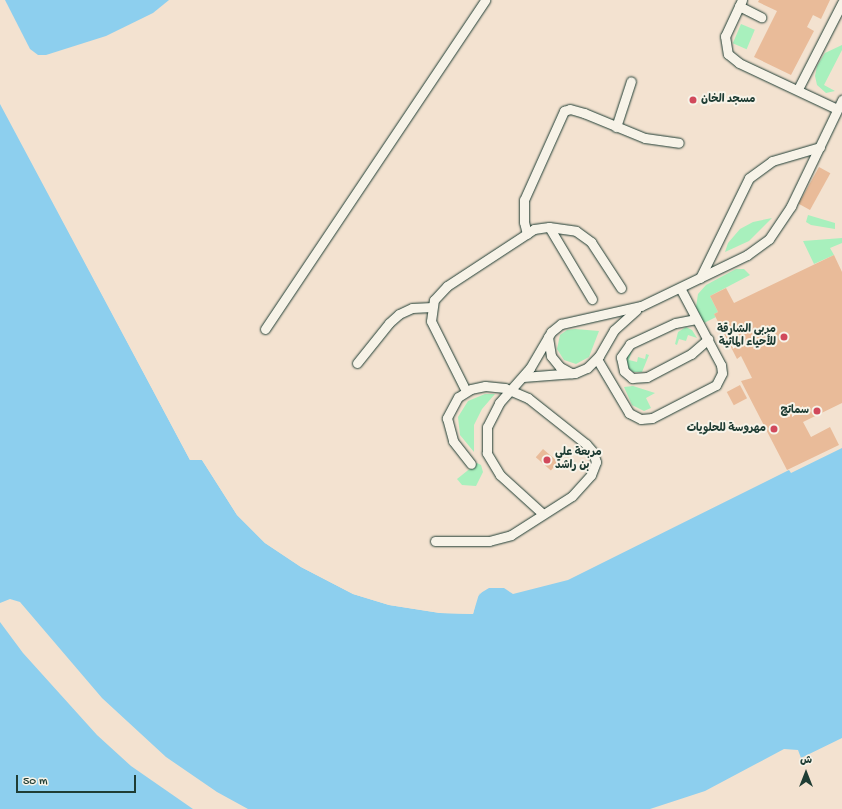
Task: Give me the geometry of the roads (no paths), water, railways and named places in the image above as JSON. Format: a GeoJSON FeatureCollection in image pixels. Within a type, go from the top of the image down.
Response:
{"type":"FeatureCollection","features":[{"type":"Feature","properties":{"kind":"lane"},"geometry":{"type":"LineString","coordinates":[[265,329],[485,0]]}},
{"type":"Feature","properties":{"kind":"lane"},"geometry":{"type":"LineString","coordinates":[[761,17],[741,3],[725,36],[728,54],[739,62],[838,109]]}},
{"type":"Feature","properties":{"kind":"lane"},"geometry":{"type":"LineString","coordinates":[[798,90],[842,3]]}},
{"type":"Feature","properties":{"kind":"lane"},"geometry":{"type":"LineString","coordinates":[[616,127],[631,81]]}},
{"type":"Feature","properties":{"kind":"lane"},"geometry":{"type":"LineString","coordinates":[[543,514],[500,475],[487,453],[487,427],[499,403],[510,389],[523,377],[556,327],[567,321],[641,306],[747,255],[769,239],[782,224],[842,100]]}},
{"type":"Feature","properties":{"kind":"lane"},"geometry":{"type":"LineString","coordinates":[[527,234],[524,222],[524,200],[561,114],[574,110],[645,138],[679,143]]}},
{"type":"Feature","properties":{"kind":"lane"},"geometry":{"type":"LineString","coordinates":[[700,278],[750,178],[772,161],[820,147]]}},
{"type":"Feature","properties":{"kind":"lane"},"geometry":{"type":"LineString","coordinates":[[549,227],[592,299]]}},
{"type":"Feature","properties":{"kind":"lane"},"geometry":{"type":"LineString","coordinates":[[466,391],[433,328],[432,307],[440,292],[447,286],[534,229],[549,227],[576,231],[591,242],[621,288]]}},
{"type":"Feature","properties":{"kind":"lane"},"geometry":{"type":"LineString","coordinates":[[597,359],[629,413],[636,418],[646,419],[712,388],[719,382],[722,373],[721,365],[680,288]]}},
{"type":"Feature","properties":{"kind":"lane"},"geometry":{"type":"LineString","coordinates":[[523,377],[572,374],[587,368],[597,359],[614,330],[641,306]]}},
{"type":"Feature","properties":{"kind":"lane"},"geometry":{"type":"LineString","coordinates":[[358,363],[399,314],[412,308],[432,307]]}},
{"type":"Feature","properties":{"kind":"lane"},"geometry":{"type":"LineString","coordinates":[[696,319],[675,323],[630,344],[620,357],[624,371],[632,378],[647,377],[691,354],[708,339]]}},
{"type":"Feature","properties":{"kind":"lane"},"geometry":{"type":"LineString","coordinates":[[548,337],[551,356],[560,367],[572,374]]}},
{"type":"Feature","properties":{"kind":"lane"},"geometry":{"type":"LineString","coordinates":[[435,541],[497,540],[511,535],[543,514],[562,504],[579,490],[594,471],[595,456],[586,444],[534,402],[510,389],[485,386],[466,391],[453,403],[447,426],[453,441],[471,464]]}},
{"type":"Feature","properties":{"kind":"water"},"geometry":{"type":"Polygon","coordinates":[[[5,0],[169,0],[153,13],[106,36],[46,55],[38,55],[30,49],[5,0]]]}},
{"type":"Feature","properties":{"kind":"water"},"geometry":{"type":"Polygon","coordinates":[[[0,104],[190,460],[202,460],[237,515],[265,543],[301,567],[353,594],[389,605],[440,613],[473,614],[479,594],[489,588],[504,588],[513,594],[568,580],[789,470],[791,473],[842,448],[842,738],[801,758],[798,750],[784,749],[705,791],[650,809],[248,809],[217,792],[166,757],[102,698],[20,602],[10,599],[0,603],[0,104]]]}},
{"type":"Feature","properties":{"kind":"water"},"geometry":{"type":"Polygon","coordinates":[[[0,622],[23,653],[97,735],[131,766],[193,809],[0,809],[0,622]]]}},
{"type":"Feature","properties":{"kind":"place","name":"مسجد الخان"},"geometry":{"type":"Point","coordinates":[693,100]}},
{"type":"Feature","properties":{"kind":"place","name":"مربى الشارقة للأحياء المائية"},"geometry":{"type":"Point","coordinates":[784,337]}},
{"type":"Feature","properties":{"kind":"place","name":"سماتج"},"geometry":{"type":"Point","coordinates":[817,411]}},
{"type":"Feature","properties":{"kind":"place","name":"مهروسة للحلويات"},"geometry":{"type":"Point","coordinates":[774,429]}},
{"type":"Feature","properties":{"kind":"place","name":"مربعة علي بن راشد"},"geometry":{"type":"Point","coordinates":[547,460]}}]}
